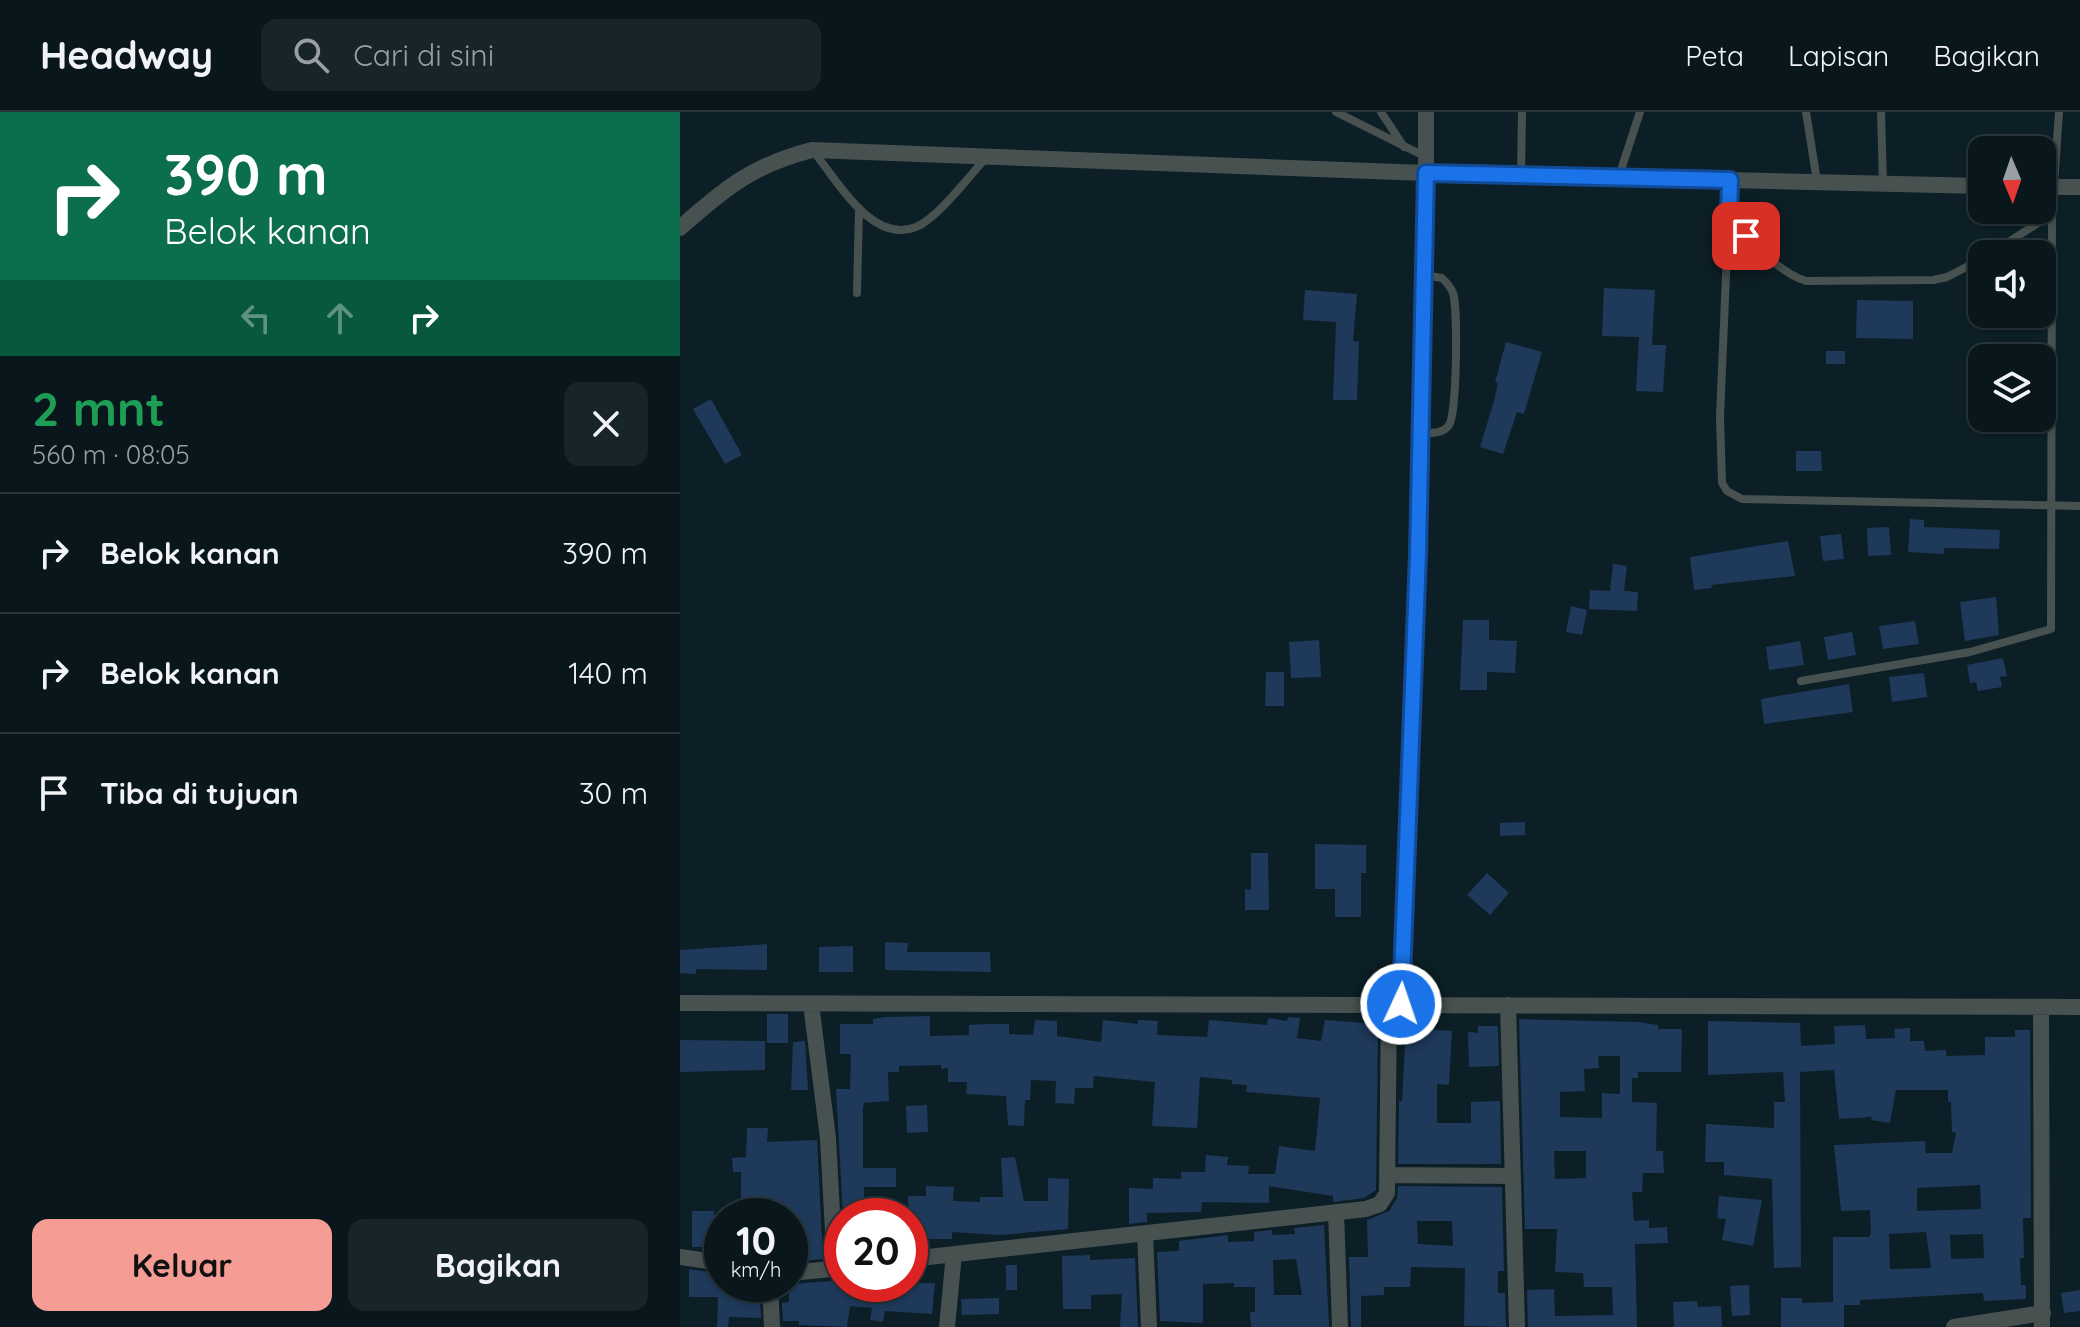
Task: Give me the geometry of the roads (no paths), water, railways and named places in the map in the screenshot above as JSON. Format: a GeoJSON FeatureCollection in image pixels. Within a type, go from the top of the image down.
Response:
{"type":"FeatureCollection","features":[{"type":"Feature","properties":{"kind":"street"},"geometry":{"type":"LineString","coordinates":[[1426,112],[1426,165]]}},
{"type":"Feature","properties":{"kind":"street"},"geometry":{"type":"LineString","coordinates":[[680,228],[730,183],[754,169],[812,150],[987,158],[1426,165],[1521,173],[1968,186]]}},
{"type":"Feature","properties":{"kind":"street"},"geometry":{"type":"LineString","coordinates":[[2056,187],[2080,187]]}},
{"type":"Feature","properties":{"kind":"street"},"geometry":{"type":"LineString","coordinates":[[680,1003],[2080,1007]]}},
{"type":"Feature","properties":{"kind":"street"},"geometry":{"type":"LineString","coordinates":[[811,1004],[833,1198]]}},
{"type":"Feature","properties":{"kind":"street"},"geometry":{"type":"LineString","coordinates":[[928,1257],[1336,1212],[1380,1204],[1387,1193],[1395,1004]]}},
{"type":"Feature","properties":{"kind":"street"},"geometry":{"type":"LineString","coordinates":[[1508,1005],[1517,1327]]}},
{"type":"Feature","properties":{"kind":"street"},"geometry":{"type":"LineString","coordinates":[[1954,1327],[2043,1320],[2041,1007]]}},
{"type":"Feature","properties":{"kind":"street"},"geometry":{"type":"LineString","coordinates":[[1388,1175],[1513,1176]]}},
{"type":"Feature","properties":{"kind":"street"},"geometry":{"type":"LineString","coordinates":[[1336,1212],[1340,1327]]}},
{"type":"Feature","properties":{"kind":"street"},"geometry":{"type":"LineString","coordinates":[[1145,1233],[1149,1327]]}},
{"type":"Feature","properties":{"kind":"street"},"geometry":{"type":"LineString","coordinates":[[947,1327],[954,1254]]}},
{"type":"Feature","properties":{"kind":"street"},"geometry":{"type":"LineString","coordinates":[[680,1257],[704,1260]]}},
{"type":"Feature","properties":{"kind":"street"},"geometry":{"type":"LineString","coordinates":[[771,1302],[772,1327]]}},
{"type":"Feature","properties":{"kind":"lane"},"geometry":{"type":"LineString","coordinates":[[1336,112],[1404,147],[1426,165],[1421,433],[1395,1004]]}},
{"type":"Feature","properties":{"kind":"lane"},"geometry":{"type":"LineString","coordinates":[[1381,112],[1404,147]]}},
{"type":"Feature","properties":{"kind":"lane"},"geometry":{"type":"LineString","coordinates":[[1619,176],[1640,112]]}},
{"type":"Feature","properties":{"kind":"lane"},"geometry":{"type":"LineString","coordinates":[[1806,112],[1817,181]]}},
{"type":"Feature","properties":{"kind":"lane"},"geometry":{"type":"LineString","coordinates":[[1881,112],[1883,185]]}},
{"type":"Feature","properties":{"kind":"lane"},"geometry":{"type":"LineString","coordinates":[[2054,136],[2057,112]]}},
{"type":"Feature","properties":{"kind":"lane"},"geometry":{"type":"LineString","coordinates":[[1521,173],[1524,114]]}},
{"type":"Feature","properties":{"kind":"lane"},"geometry":{"type":"LineString","coordinates":[[812,150],[859,208],[879,225],[898,229],[916,227],[987,158]]}},
{"type":"Feature","properties":{"kind":"lane"},"geometry":{"type":"LineString","coordinates":[[1730,180],[1720,417],[1722,483],[1727,491],[1742,499],[2080,506]]}},
{"type":"Feature","properties":{"kind":"lane"},"geometry":{"type":"LineString","coordinates":[[857,293],[859,208]]}},
{"type":"Feature","properties":{"kind":"lane"},"geometry":{"type":"LineString","coordinates":[[1729,215],[1746,236],[1793,275],[1806,281],[1933,280],[1968,266]]}},
{"type":"Feature","properties":{"kind":"lane"},"geometry":{"type":"LineString","coordinates":[[2012,240],[2036,224]]}},
{"type":"Feature","properties":{"kind":"lane"},"geometry":{"type":"LineString","coordinates":[[1801,681],[1970,652],[2046,633],[2053,624],[2050,507],[2052,224]]}},
{"type":"Feature","properties":{"kind":"lane"},"geometry":{"type":"LineString","coordinates":[[1421,433],[1448,428],[1452,420],[1455,373],[1453,294],[1442,278],[1424,275]]}}]}
